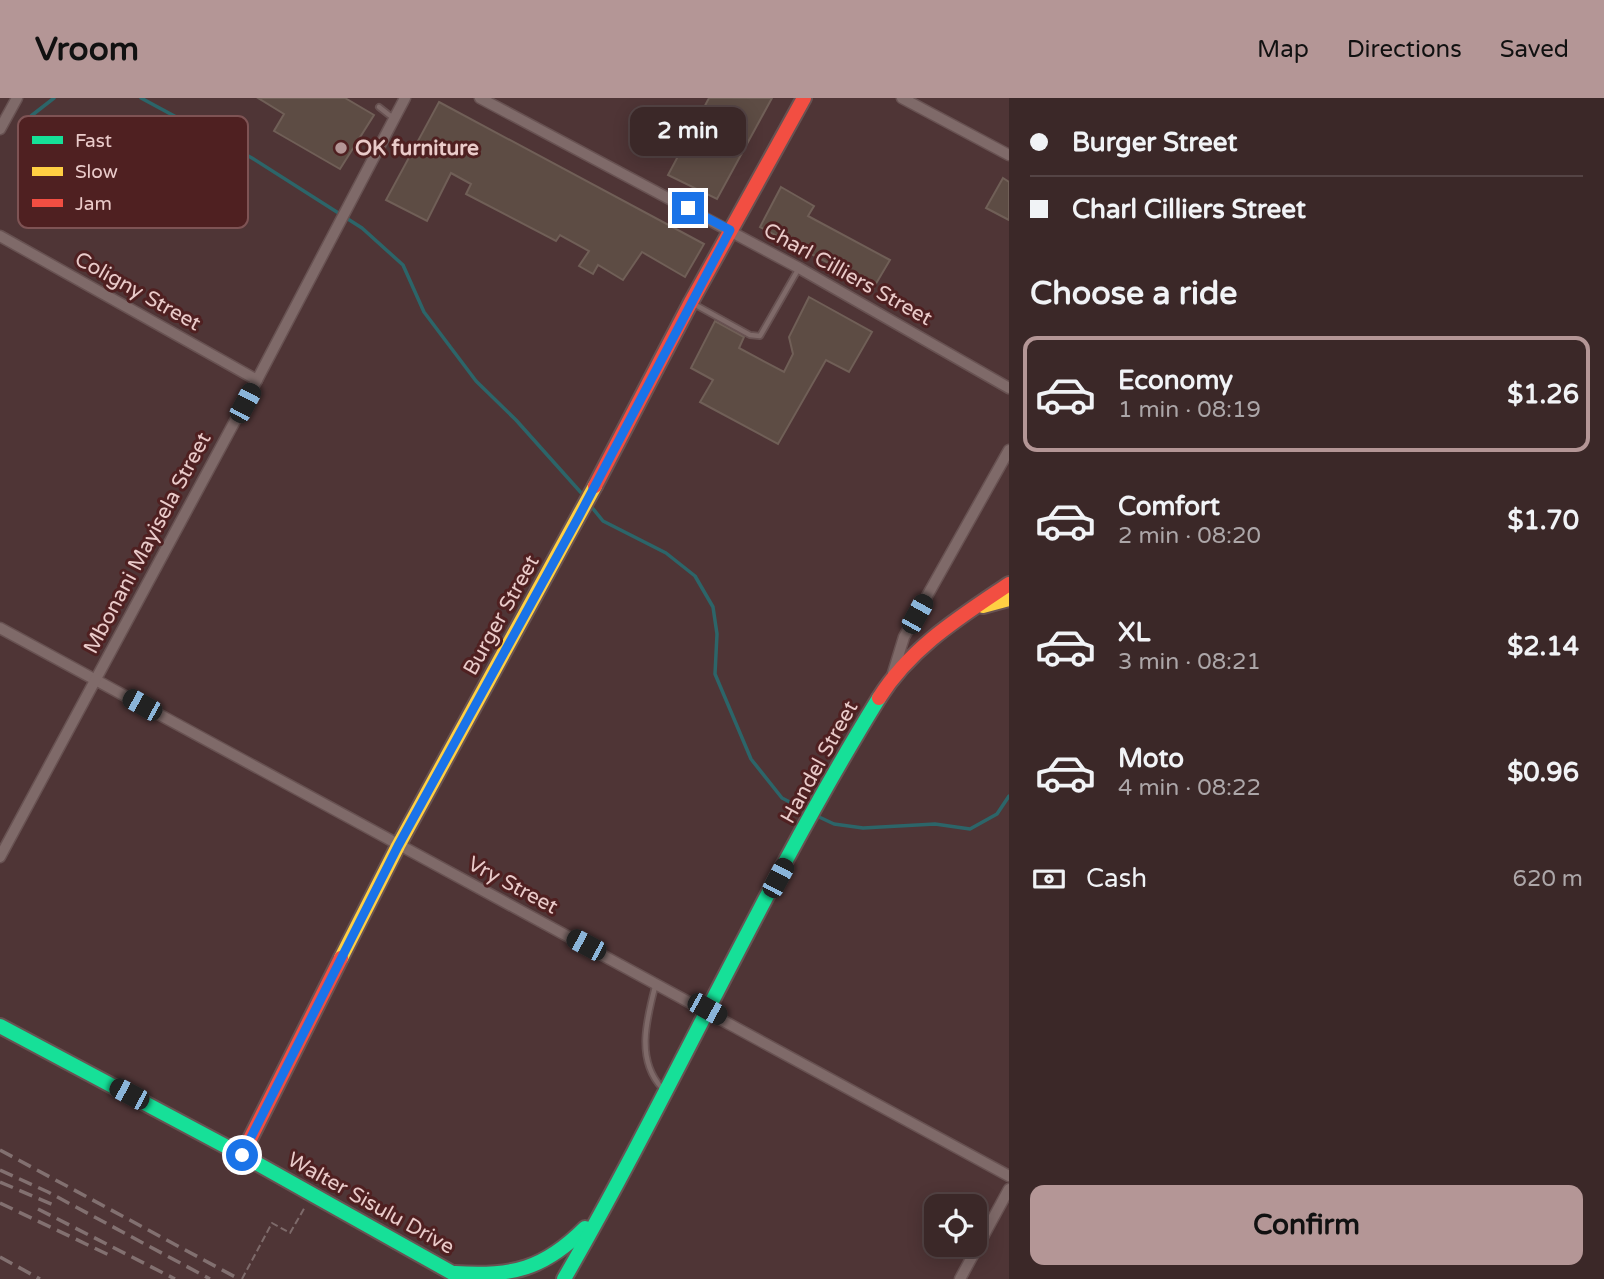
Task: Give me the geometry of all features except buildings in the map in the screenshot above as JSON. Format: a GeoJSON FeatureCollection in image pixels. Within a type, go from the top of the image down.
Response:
{"type":"FeatureCollection","features":[{"type":"Feature","properties":{"kind":"main road","name":"Burger Street"},"geometry":{"type":"LineString","coordinates":[[242,1155],[398,846],[804,98]]}},
{"type":"Feature","properties":{"kind":"main road"},"geometry":{"type":"LineString","coordinates":[[892,677],[933,635],[1009,584]]}},
{"type":"Feature","properties":{"kind":"main road"},"geometry":{"type":"LineString","coordinates":[[970,609],[1009,599]]}},
{"type":"Feature","properties":{"kind":"main road","name":"Handel Street"},"geometry":{"type":"LineString","coordinates":[[564,1279],[605,1208],[707,1009],[842,758],[892,677]]}},
{"type":"Feature","properties":{"kind":"main road","name":"Walter Sisulu Drive"},"geometry":{"type":"LineString","coordinates":[[0,1026],[242,1155],[458,1276]]}},
{"type":"Feature","properties":{"kind":"main road"},"geometry":{"type":"LineString","coordinates":[[458,1276],[500,1275],[533,1269],[571,1244],[605,1208]]}},
{"type":"Feature","properties":{"kind":"street"},"geometry":{"type":"LineString","coordinates":[[0,129],[17,98]]}},
{"type":"Feature","properties":{"kind":"street","name":"Mbonani Mayisela Street"},"geometry":{"type":"LineString","coordinates":[[0,857],[257,380],[405,98]]}},
{"type":"Feature","properties":{"kind":"street","name":"Charl Cilliers Street"},"geometry":{"type":"LineString","coordinates":[[480,98],[730,230],[1009,388]]}},
{"type":"Feature","properties":{"kind":"street"},"geometry":{"type":"LineString","coordinates":[[902,98],[1009,155]]}},
{"type":"Feature","properties":{"kind":"street","name":"Coligny Street"},"geometry":{"type":"LineString","coordinates":[[0,236],[257,380]]}},
{"type":"Feature","properties":{"kind":"street","name":"Handel Street"},"geometry":{"type":"LineString","coordinates":[[892,677],[904,637],[1009,450]]}},
{"type":"Feature","properties":{"kind":"street","name":"Vry Street"},"geometry":{"type":"LineString","coordinates":[[0,628],[398,846],[707,1009],[1009,1176]]}},
{"type":"Feature","properties":{"kind":"street"},"geometry":{"type":"LineString","coordinates":[[960,1279],[1009,1189]]}},
{"type":"Feature","properties":{"kind":"lane"},"geometry":{"type":"LineString","coordinates":[[379,107],[394,118]]}},
{"type":"Feature","properties":{"kind":"lane"},"geometry":{"type":"LineString","coordinates":[[691,302],[750,335],[760,335],[799,268]]}},
{"type":"Feature","properties":{"kind":"lane"},"geometry":{"type":"LineString","coordinates":[[656,982],[648,1020],[646,1051],[648,1068],[665,1091]]}},
{"type":"Feature","properties":{"kind":"path"},"geometry":{"type":"LineString","coordinates":[[242,1279],[272,1223],[290,1233],[302,1212]]}},
{"type":"Feature","properties":{"kind":"waterway"},"geometry":{"type":"LineString","coordinates":[[31,116],[54,98]]}},
{"type":"Feature","properties":{"kind":"waterway"},"geometry":{"type":"LineString","coordinates":[[141,98],[174,116]]}},
{"type":"Feature","properties":{"kind":"waterway"},"geometry":{"type":"LineString","coordinates":[[248,156],[362,228],[403,265],[424,312],[476,381],[516,420],[584,496]]}},
{"type":"Feature","properties":{"kind":"waterway"},"geometry":{"type":"LineString","coordinates":[[590,505],[603,521],[666,553],[695,576],[713,607],[717,634],[715,674],[751,759],[782,798],[807,811]]}},
{"type":"Feature","properties":{"kind":"waterway"},"geometry":{"type":"LineString","coordinates":[[817,816],[834,824],[863,828],[935,824],[970,829],[997,814],[1009,796]]}},
{"type":"Feature","properties":{"kind":"railway"},"geometry":{"type":"LineString","coordinates":[[0,1150],[239,1279]]}},
{"type":"Feature","properties":{"kind":"railway"},"geometry":{"type":"LineString","coordinates":[[0,1170],[48,1192],[210,1279]]}},
{"type":"Feature","properties":{"kind":"railway"},"geometry":{"type":"LineString","coordinates":[[0,1182],[56,1206]]}},
{"type":"Feature","properties":{"kind":"railway"},"geometry":{"type":"LineString","coordinates":[[0,1203],[111,1256]]}},
{"type":"Feature","properties":{"kind":"railway"},"geometry":{"type":"LineString","coordinates":[[38,1209],[175,1279]]}},
{"type":"Feature","properties":{"kind":"railway"},"geometry":{"type":"LineString","coordinates":[[0,1257],[40,1279]]}},
{"type":"Feature","properties":{"kind":"traffic: fast"},"geometry":{"type":"LineString","coordinates":[[564,1279],[796,841],[879,698]]}},
{"type":"Feature","properties":{"kind":"traffic: fast"},"geometry":{"type":"LineString","coordinates":[[0,1026],[242,1155],[463,1279]]}},
{"type":"Feature","properties":{"kind":"traffic: fast"},"geometry":{"type":"LineString","coordinates":[[455,1273],[494,1273],[526,1267],[555,1253],[585,1228]]}},
{"type":"Feature","properties":{"kind":"traffic: slow"},"geometry":{"type":"LineString","coordinates":[[341,958],[398,846],[595,486]]}},
{"type":"Feature","properties":{"kind":"traffic: slow"},"geometry":{"type":"LineString","coordinates":[[983,606],[1009,599]]}},
{"type":"Feature","properties":{"kind":"traffic: jam"},"geometry":{"type":"LineString","coordinates":[[595,486],[691,302],[804,98]]}},
{"type":"Feature","properties":{"kind":"traffic: jam"},"geometry":{"type":"LineString","coordinates":[[879,698],[921,648],[1009,584]]}},
{"type":"Feature","properties":{"kind":"traffic: jam"},"geometry":{"type":"LineString","coordinates":[[242,1155],[341,958]]}},
{"type":"Feature","properties":{"kind":"place","name":"OK furniture"},"geometry":{"type":"Point","coordinates":[341,148]}},
{"type":"Feature","properties":{"kind":"route"},"geometry":{"type":"LineString","coordinates":[[242,1155],[398,846],[578,518],[730,230],[688,208]]}}]}
